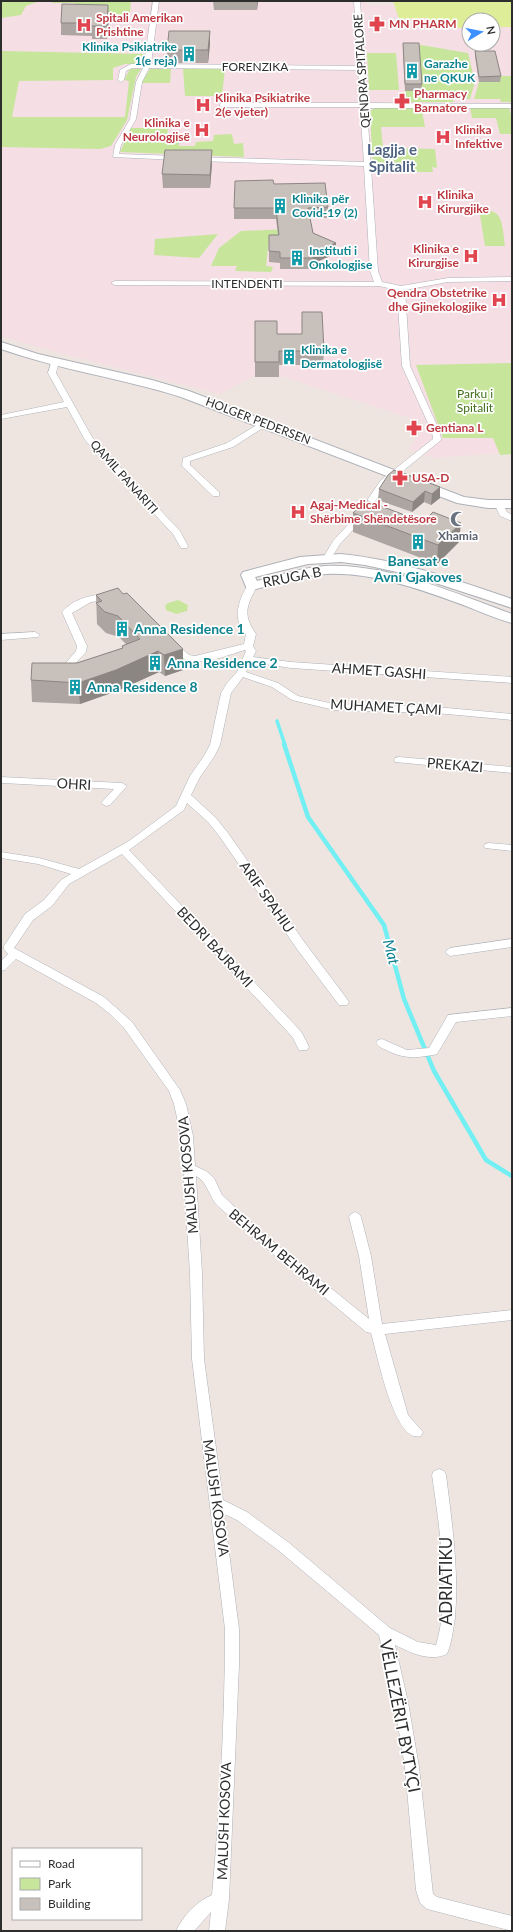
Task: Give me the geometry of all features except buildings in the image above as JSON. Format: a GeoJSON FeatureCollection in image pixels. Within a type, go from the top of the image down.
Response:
{"type":"FeatureCollection","features":[{"type":"Feature","properties":{"kind":"street"},"geometry":{"type":"LineString","coordinates":[[156,1],[147,66],[139,82],[133,119],[118,145],[115,156],[184,158]]}},
{"type":"Feature","properties":{"kind":"street","name":"QENDRA SPITALORE"},"geometry":{"type":"LineString","coordinates":[[357,1],[365,106],[374,271],[379,284]]}},
{"type":"Feature","properties":{"kind":"street","name":"FORENZIKA"},"geometry":{"type":"LineString","coordinates":[[121,80],[124,68],[132,66],[362,68]]}},
{"type":"Feature","properties":{"kind":"street"},"geometry":{"type":"LineString","coordinates":[[222,105],[512,106]]}},
{"type":"Feature","properties":{"kind":"street"},"geometry":{"type":"LineString","coordinates":[[192,158],[368,164]]}},
{"type":"Feature","properties":{"kind":"street","name":"INTENDENTI"},"geometry":{"type":"LineString","coordinates":[[115,283],[379,284],[401,288],[448,280],[512,279]]}},
{"type":"Feature","properties":{"kind":"street"},"geometry":{"type":"LineString","coordinates":[[327,558],[336,543],[360,517],[384,482],[432,446],[437,440],[433,425],[406,366],[401,288]]}},
{"type":"Feature","properties":{"kind":"street","name":"HOLGER PEDERSEN"},"geometry":{"type":"LineString","coordinates":[[1,345],[16,351],[55,362],[169,389],[265,424],[461,500],[499,505],[512,504]]}},
{"type":"Feature","properties":{"kind":"street","name":"QAMIL PANARITI"},"geometry":{"type":"LineString","coordinates":[[55,362],[52,373],[88,438],[105,458],[177,533],[184,546]]}},
{"type":"Feature","properties":{"kind":"street"},"geometry":{"type":"LineString","coordinates":[[1,417],[68,404]]}},
{"type":"Feature","properties":{"kind":"street"},"geometry":{"type":"LineString","coordinates":[[216,494],[186,466],[186,460],[230,445],[265,424]]}},
{"type":"Feature","properties":{"kind":"street"},"geometry":{"type":"LineString","coordinates":[[499,505],[503,514],[512,518]]}},
{"type":"Feature","properties":{"kind":"street","name":"RRUGA B"},"geometry":{"type":"LineString","coordinates":[[512,604],[391,566],[362,561],[327,558],[315,559],[248,576],[252,586],[317,571],[336,570],[359,572],[385,577],[512,619]]}},
{"type":"Feature","properties":{"kind":"street"},"geometry":{"type":"LineString","coordinates":[[1,967],[9,952],[10,943],[28,917],[48,904],[65,882],[124,850],[180,808],[195,776],[209,757],[215,745],[226,693],[230,685],[241,673],[251,651],[248,646],[250,634],[243,624],[240,613],[252,586]]}},
{"type":"Feature","properties":{"kind":"street"},"geometry":{"type":"LineString","coordinates":[[69,665],[81,652],[82,646],[67,612],[74,605],[103,597],[123,600]]}},
{"type":"Feature","properties":{"kind":"street"},"geometry":{"type":"LineString","coordinates":[[1,637],[35,635]]}},
{"type":"Feature","properties":{"kind":"street"},"geometry":{"type":"LineString","coordinates":[[167,639],[183,655],[192,659],[202,659],[248,646]]}},
{"type":"Feature","properties":{"kind":"street","name":"AHMET GASHI"},"geometry":{"type":"LineString","coordinates":[[247,660],[299,666],[512,680]]}},
{"type":"Feature","properties":{"kind":"street","name":"MUHAMET ÇAMI"},"geometry":{"type":"LineString","coordinates":[[241,673],[275,684],[295,698],[334,707],[436,710],[512,717]]}},
{"type":"Feature","properties":{"kind":"street","name":"PREKAZI"},"geometry":{"type":"LineString","coordinates":[[399,760],[512,770]]}},
{"type":"Feature","properties":{"kind":"street","name":"OHRI"},"geometry":{"type":"LineString","coordinates":[[3,780],[122,786],[106,804]]}},
{"type":"Feature","properties":{"kind":"street","name":"ARIF SPAHIU"},"geometry":{"type":"LineString","coordinates":[[186,796],[212,820],[224,835],[297,940],[343,1002]]}},
{"type":"Feature","properties":{"kind":"street"},"geometry":{"type":"LineString","coordinates":[[489,846],[512,848]]}},
{"type":"Feature","properties":{"kind":"street","name":"BEDRI BAJRAMI"},"geometry":{"type":"LineString","coordinates":[[124,850],[291,1028],[298,1036],[302,1047]]}},
{"type":"Feature","properties":{"kind":"street"},"geometry":{"type":"LineString","coordinates":[[1,856],[39,861],[80,873]]}},
{"type":"Feature","properties":{"kind":"street"},"geometry":{"type":"LineString","coordinates":[[450,952],[512,943]]}},
{"type":"Feature","properties":{"kind":"street","name":"MALUSH KOSOVA"},"geometry":{"type":"LineString","coordinates":[[9,952],[100,1000],[128,1025],[174,1090],[180,1104],[187,1136],[196,1273],[198,1359],[227,1581],[232,1651],[221,1899],[217,1931]]}},
{"type":"Feature","properties":{"kind":"street"},"geometry":{"type":"LineString","coordinates":[[382,1043],[397,1052],[411,1056],[433,1050],[452,1018],[512,1012]]}},
{"type":"Feature","properties":{"kind":"street","name":"BEHRAM BEHRAMI"},"geometry":{"type":"LineString","coordinates":[[189,1169],[202,1174],[210,1181],[217,1198],[262,1238],[355,1316],[371,1328],[377,1330]]}},
{"type":"Feature","properties":{"kind":"street"},"geometry":{"type":"LineString","coordinates":[[355,1217],[365,1256],[377,1330],[402,1418],[408,1426],[416,1432]]}},
{"type":"Feature","properties":{"kind":"street"},"geometry":{"type":"LineString","coordinates":[[377,1330],[512,1315]]}},
{"type":"Feature","properties":{"kind":"street","name":"ADRIATIKU"},"geometry":{"type":"LineString","coordinates":[[385,1632],[410,1644],[435,1652],[442,1649],[445,1642],[449,1610],[449,1568],[439,1475]]}},
{"type":"Feature","properties":{"kind":"street","name":"VËLLEZËRIT BYTYÇI"},"geometry":{"type":"LineString","coordinates":[[216,1503],[242,1516],[284,1546],[385,1632],[401,1702],[412,1767],[426,1898],[433,1904],[512,1924]]}},
{"type":"Feature","properties":{"kind":"street"},"geometry":{"type":"LineString","coordinates":[[184,1931],[203,1908],[212,1902],[221,1899]]}},
{"type":"Feature","properties":{"kind":"shaded area"},"geometry":{"type":"Polygon","coordinates":[[[1,1],[367,1],[367,5],[395,5],[399,19],[427,18],[430,28],[461,28],[461,52],[501,52],[501,27],[512,27],[512,452],[433,458],[408,449],[428,424],[284,377],[252,377],[220,394],[52,351],[1,336],[1,1]]]}},
{"type":"Feature","properties":{"kind":"green space"},"geometry":{"type":"Polygon","coordinates":[[[1,1],[40,1],[26,6],[21,15],[1,18],[1,1]]]}},
{"type":"Feature","properties":{"kind":"green space"},"geometry":{"type":"Polygon","coordinates":[[[55,1],[131,1],[130,12],[125,16],[118,18],[103,18],[74,14],[75,3],[51,3],[55,1]]]}},
{"type":"Feature","properties":{"kind":"green space"},"geometry":{"type":"Polygon","coordinates":[[[393,1],[512,1],[512,27],[501,27],[501,12],[461,12],[461,28],[430,28],[426,18],[399,19],[393,1]]]}},
{"type":"Feature","properties":{"kind":"green space"},"geometry":{"type":"Polygon","coordinates":[[[409,43],[468,53],[475,82],[470,99],[454,99],[453,102],[408,102],[405,91],[422,91],[409,43]]]}},
{"type":"Feature","properties":{"kind":"green space"},"geometry":{"type":"Polygon","coordinates":[[[1,51],[146,54],[144,64],[125,64],[113,68],[113,80],[19,81],[12,117],[125,117],[129,81],[124,80],[130,69],[141,69],[136,77],[127,120],[111,146],[100,149],[1,147],[1,51]]]}},
{"type":"Feature","properties":{"kind":"green space"},"geometry":{"type":"Polygon","coordinates":[[[367,53],[396,53],[399,90],[369,90],[367,53]]]}},
{"type":"Feature","properties":{"kind":"green space"},"geometry":{"type":"Polygon","coordinates":[[[150,69],[171,69],[170,83],[141,83],[150,69]]]}},
{"type":"Feature","properties":{"kind":"green space"},"geometry":{"type":"Polygon","coordinates":[[[183,69],[225,69],[222,96],[185,96],[183,69]]]}},
{"type":"Feature","properties":{"kind":"green space"},"geometry":{"type":"Polygon","coordinates":[[[499,76],[512,76],[512,102],[501,102],[500,99],[474,99],[479,82],[500,82],[499,76]]]}},
{"type":"Feature","properties":{"kind":"green space"},"geometry":{"type":"Polygon","coordinates":[[[378,106],[421,106],[425,127],[381,127],[383,148],[435,149],[437,168],[432,167],[433,172],[373,172],[370,111],[378,106]]]}},
{"type":"Feature","properties":{"kind":"green space"},"geometry":{"type":"Polygon","coordinates":[[[470,107],[509,107],[512,119],[512,134],[500,134],[496,118],[472,118],[470,107]]]}},
{"type":"Feature","properties":{"kind":"green space"},"geometry":{"type":"Polygon","coordinates":[[[131,128],[168,128],[166,142],[179,142],[179,146],[195,146],[196,142],[213,141],[214,135],[232,134],[234,144],[243,143],[244,157],[120,152],[131,128]]]}},
{"type":"Feature","properties":{"kind":"green space"},"geometry":{"type":"Polygon","coordinates":[[[489,211],[494,212],[500,219],[505,246],[485,246],[480,215],[489,211]]]}},
{"type":"Feature","properties":{"kind":"green space"},"geometry":{"type":"Polygon","coordinates":[[[291,229],[269,240],[266,266],[273,267],[271,272],[235,271],[237,266],[211,266],[219,248],[241,231],[291,229]]]}},
{"type":"Feature","properties":{"kind":"green space"},"geometry":{"type":"Polygon","coordinates":[[[218,234],[199,258],[154,255],[155,239],[218,234]]]}},
{"type":"Feature","properties":{"kind":"green space","name":"Parku i Spitalit"},"geometry":{"type":"Polygon","coordinates":[[[512,363],[512,454],[500,455],[493,438],[443,438],[416,365],[512,363]]]}},
{"type":"Feature","properties":{"kind":"green space"},"geometry":{"type":"Polygon","coordinates":[[[178,600],[188,605],[187,611],[176,614],[166,610],[165,606],[168,603],[178,600]]]}},
{"type":"Feature","properties":{"kind":"waterway","name":"Mat"},"geometry":{"type":"LineString","coordinates":[[277,721],[285,745]]}},
{"type":"Feature","properties":{"kind":"waterway","name":"Mat"},"geometry":{"type":"LineString","coordinates":[[284,744],[308,817],[384,925],[404,999],[434,1071],[486,1160],[512,1176]]}},
{"type":"Feature","properties":{"kind":"place","name":"MN PHARM"},"geometry":{"type":"Point","coordinates":[377,24]}},
{"type":"Feature","properties":{"kind":"place","name":"Spitali Amerikan Prishtine"},"geometry":{"type":"Point","coordinates":[84,25]}},
{"type":"Feature","properties":{"kind":"place","name":"Klinika Psikiatrike 1(e reja)"},"geometry":{"type":"Point","coordinates":[189,54]}},
{"type":"Feature","properties":{"kind":"place","name":"Garazhe ne QKUK"},"geometry":{"type":"Point","coordinates":[412,71]}},
{"type":"Feature","properties":{"kind":"place","name":"Pharmacy Barnatore"},"geometry":{"type":"Point","coordinates":[402,101]}},
{"type":"Feature","properties":{"kind":"place","name":"Klinika Psikiatrike 2(e vjeter)"},"geometry":{"type":"Point","coordinates":[203,105]}},
{"type":"Feature","properties":{"kind":"place","name":"Klinika e Neurologjisë"},"geometry":{"type":"Point","coordinates":[202,130]}},
{"type":"Feature","properties":{"kind":"place","name":"Klinika Infektive"},"geometry":{"type":"Point","coordinates":[443,137]}},
{"type":"Feature","properties":{"kind":"place","name":"Klinika Kirurgjike"},"geometry":{"type":"Point","coordinates":[425,202]}},
{"type":"Feature","properties":{"kind":"place","name":"Klinika për Covid-19 (2)"},"geometry":{"type":"Point","coordinates":[280,206]}},
{"type":"Feature","properties":{"kind":"place","name":"Klinika e Kirurgjise"},"geometry":{"type":"Point","coordinates":[471,256]}},
{"type":"Feature","properties":{"kind":"place","name":"Instituti i Onkologjise"},"geometry":{"type":"Point","coordinates":[297,258]}},
{"type":"Feature","properties":{"kind":"place","name":"Qendra Obstetrike dhe Gjinekologjike"},"geometry":{"type":"Point","coordinates":[499,300]}},
{"type":"Feature","properties":{"kind":"place","name":"Klinika e Dermatologjisë"},"geometry":{"type":"Point","coordinates":[289,357]}},
{"type":"Feature","properties":{"kind":"place","name":"Gentiana L"},"geometry":{"type":"Point","coordinates":[414,428]}},
{"type":"Feature","properties":{"kind":"place","name":"USA-D"},"geometry":{"type":"Point","coordinates":[400,478]}},
{"type":"Feature","properties":{"kind":"place","name":"Agaj-Medical - Shërbime Shëndetësore"},"geometry":{"type":"Point","coordinates":[298,512]}},
{"type":"Feature","properties":{"kind":"place","name":"Xhamia"},"geometry":{"type":"Point","coordinates":[458,519]}},
{"type":"Feature","properties":{"kind":"place","name":"Banesat e Avni Gjakoves"},"geometry":{"type":"Point","coordinates":[418,542]}},
{"type":"Feature","properties":{"kind":"place","name":"Anna Residence 1"},"geometry":{"type":"Point","coordinates":[122,629]}},
{"type":"Feature","properties":{"kind":"place","name":"Anna Residence 2"},"geometry":{"type":"Point","coordinates":[155,663]}},
{"type":"Feature","properties":{"kind":"place","name":"Anna Residence 8"},"geometry":{"type":"Point","coordinates":[75,687]}},
{"type":"Feature","properties":{"kind":"district","name":"Lagjja e Spitalit"},"geometry":{"type":"Point","coordinates":[392,158]}}]}
